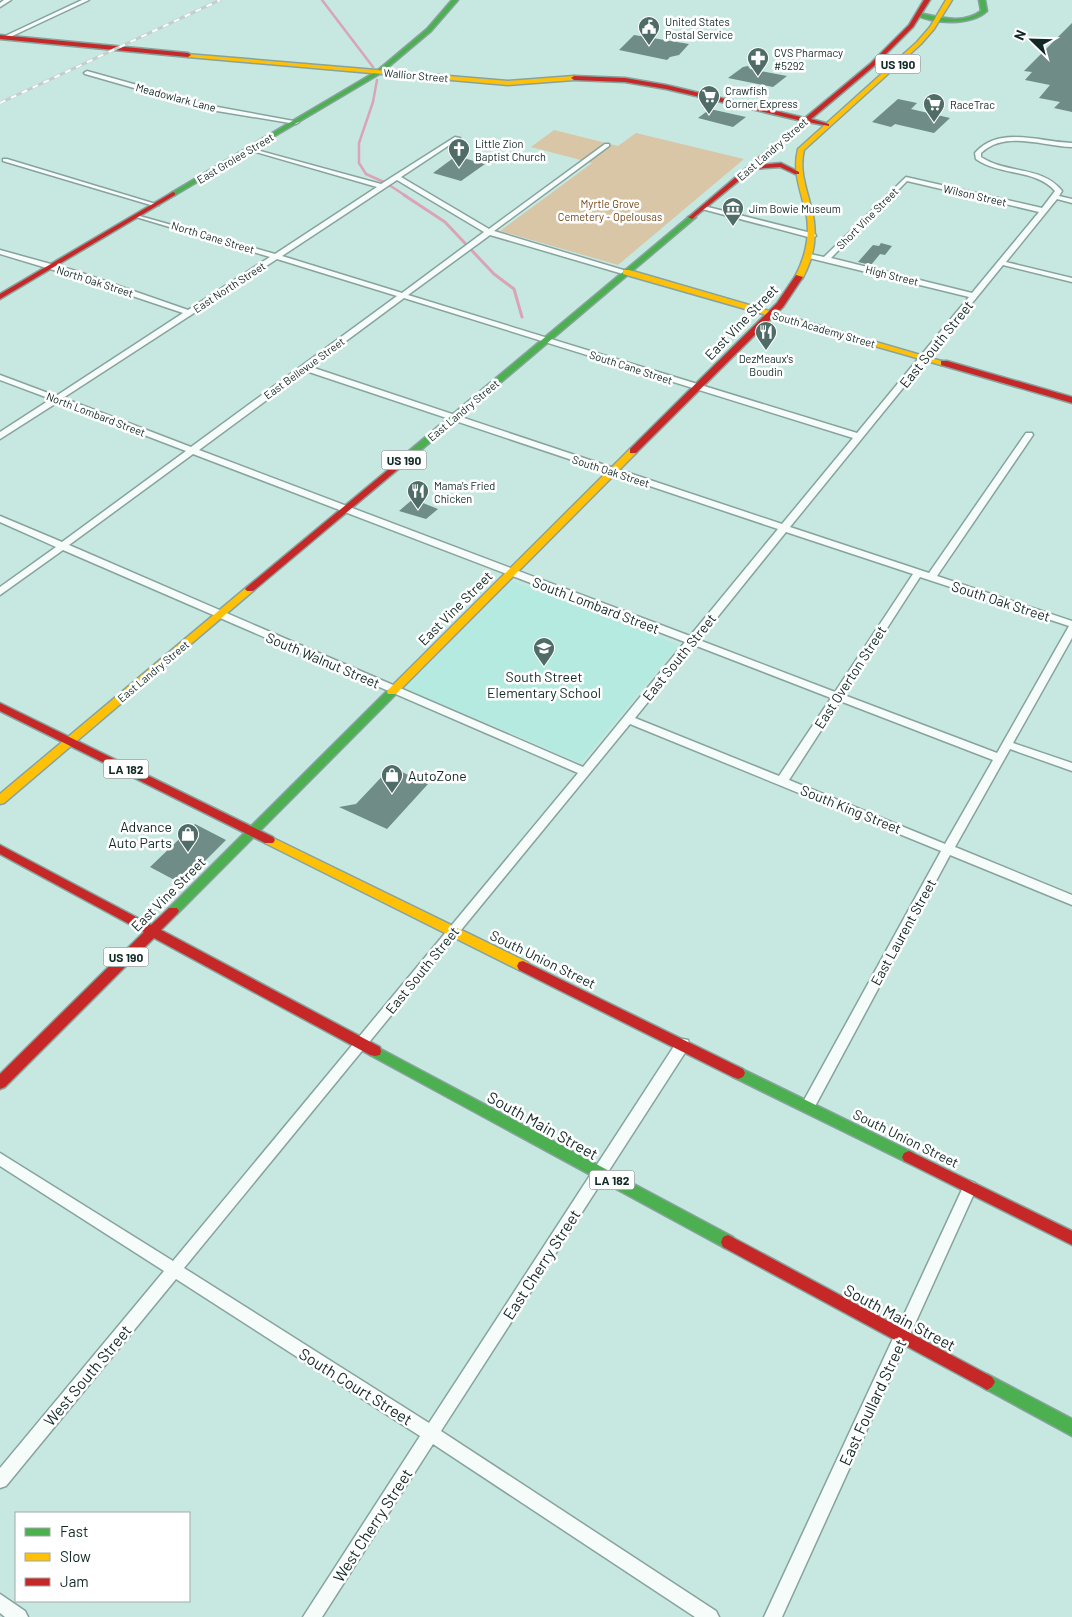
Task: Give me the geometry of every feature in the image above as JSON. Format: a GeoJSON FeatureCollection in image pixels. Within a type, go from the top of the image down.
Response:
{"type":"FeatureCollection","features":[{"type":"Feature","properties":{"kind":"main road","name":"East Grolee Street"},"geometry":{"type":"LineString","coordinates":[[0,297],[378,72],[429,30],[455,0]]}},
{"type":"Feature","properties":{"kind":"main road","name":"US 190"},"geometry":{"type":"LineString","coordinates":[[920,14],[927,0]]}},
{"type":"Feature","properties":{"kind":"main road","name":"US 190"},"geometry":{"type":"LineString","coordinates":[[831,121],[907,56],[939,18],[949,0]]}},
{"type":"Feature","properties":{"kind":"main road"},"geometry":{"type":"LineString","coordinates":[[920,14],[962,20],[976,18],[984,11],[982,0]]}},
{"type":"Feature","properties":{"kind":"main road","name":"East Landry Street"},"geometry":{"type":"LineString","coordinates":[[0,800],[888,52],[920,14]]}},
{"type":"Feature","properties":{"kind":"main road","name":"Wallior Street"},"geometry":{"type":"LineString","coordinates":[[3,37],[508,83],[579,78],[625,80],[666,87],[807,120],[831,121]]}},
{"type":"Feature","properties":{"kind":"main road","name":"East Vine Street"},"geometry":{"type":"LineString","coordinates":[[0,1084],[771,313],[799,280],[808,256],[812,236],[811,219],[797,173],[796,162],[801,149],[831,121]]}},
{"type":"Feature","properties":{"kind":"main road"},"geometry":{"type":"LineString","coordinates":[[753,167],[781,165],[791,168],[797,173]]}},
{"type":"Feature","properties":{"kind":"main road","name":"South Academy Street"},"geometry":{"type":"LineString","coordinates":[[626,272],[1072,400]]}},
{"type":"Feature","properties":{"kind":"main road","name":"South Union Street"},"geometry":{"type":"LineString","coordinates":[[0,707],[1072,1238]]}},
{"type":"Feature","properties":{"kind":"main road","name":"South Main Street"},"geometry":{"type":"LineString","coordinates":[[0,849],[1072,1428]]}},
{"type":"Feature","properties":{"kind":"street"},"geometry":{"type":"LineString","coordinates":[[0,5],[8,0]]}},
{"type":"Feature","properties":{"kind":"street"},"geometry":{"type":"LineString","coordinates":[[3,37],[86,0]]}},
{"type":"Feature","properties":{"kind":"street","name":"Meadowlark Lane"},"geometry":{"type":"LineString","coordinates":[[87,72],[212,108],[296,122]]}},
{"type":"Feature","properties":{"kind":"street","name":"East North Street"},"geometry":{"type":"LineString","coordinates":[[0,436],[457,138]]}},
{"type":"Feature","properties":{"kind":"street"},"geometry":{"type":"LineString","coordinates":[[1072,145],[1007,139],[988,142],[978,153],[978,158],[990,166],[1049,181],[1059,191],[1055,197],[1072,201]]}},
{"type":"Feature","properties":{"kind":"street","name":"East Bellevue Street"},"geometry":{"type":"LineString","coordinates":[[0,592],[607,145]]}},
{"type":"Feature","properties":{"kind":"street"},"geometry":{"type":"LineString","coordinates":[[251,149],[386,185]]}},
{"type":"Feature","properties":{"kind":"street"},"geometry":{"type":"LineString","coordinates":[[5,160],[156,205]]}},
{"type":"Feature","properties":{"kind":"street","name":"South Academy Street"},"geometry":{"type":"LineString","coordinates":[[398,178],[489,232],[626,272]]}},
{"type":"Feature","properties":{"kind":"street","name":"Wilson Street"},"geometry":{"type":"LineString","coordinates":[[906,179],[1044,211]]}},
{"type":"Feature","properties":{"kind":"street","name":"Short Vine Street"},"geometry":{"type":"LineString","coordinates":[[827,258],[906,179]]}},
{"type":"Feature","properties":{"kind":"street","name":"East South Street"},"geometry":{"type":"LineString","coordinates":[[174,1270],[860,438],[1055,197]]}},
{"type":"Feature","properties":{"kind":"street"},"geometry":{"type":"LineString","coordinates":[[704,208],[812,236]]}},
{"type":"Feature","properties":{"kind":"street","name":"North Cane Street"},"geometry":{"type":"LineString","coordinates":[[138,216],[403,295]]}},
{"type":"Feature","properties":{"kind":"street","name":"North Oak Street"},"geometry":{"type":"LineString","coordinates":[[0,252],[189,313]]}},
{"type":"Feature","properties":{"kind":"street","name":"High Street"},"geometry":{"type":"LineString","coordinates":[[808,256],[827,258],[975,296]]}},
{"type":"Feature","properties":{"kind":"street"},"geometry":{"type":"LineString","coordinates":[[1002,263],[1072,280]]}},
{"type":"Feature","properties":{"kind":"street","name":"South Cane Street"},"geometry":{"type":"LineString","coordinates":[[403,295],[860,438]]}},
{"type":"Feature","properties":{"kind":"street","name":"South Oak Street"},"geometry":{"type":"LineString","coordinates":[[305,368],[452,419],[1072,624]]}},
{"type":"Feature","properties":{"kind":"street","name":"North Lombard Street"},"geometry":{"type":"LineString","coordinates":[[0,377],[193,451]]}},
{"type":"Feature","properties":{"kind":"street"},"geometry":{"type":"LineString","coordinates":[[931,578],[1029,435]]}},
{"type":"Feature","properties":{"kind":"street","name":"South Lombard Street"},"geometry":{"type":"LineString","coordinates":[[193,451],[999,758]]}},
{"type":"Feature","properties":{"kind":"street","name":"South Walnut Street"},"geometry":{"type":"LineString","coordinates":[[0,519],[585,772]]}},
{"type":"Feature","properties":{"kind":"street","name":"East Overton Street"},"geometry":{"type":"LineString","coordinates":[[782,781],[918,573]]}},
{"type":"Feature","properties":{"kind":"street"},"geometry":{"type":"LineString","coordinates":[[1072,629],[1006,744],[1072,767]]}},
{"type":"Feature","properties":{"kind":"street","name":"South King Street"},"geometry":{"type":"LineString","coordinates":[[629,719],[1072,900]]}},
{"type":"Feature","properties":{"kind":"street","name":"East Laurent Street"},"geometry":{"type":"LineString","coordinates":[[808,1106],[1006,744]]}},
{"type":"Feature","properties":{"kind":"street","name":"East Cherry Street"},"geometry":{"type":"LineString","coordinates":[[432,1434],[683,1044]]}},
{"type":"Feature","properties":{"kind":"street","name":"South Court Street"},"geometry":{"type":"LineString","coordinates":[[0,1159],[432,1434],[710,1617]]}},
{"type":"Feature","properties":{"kind":"street","name":"East Foullard Street"},"geometry":{"type":"LineString","coordinates":[[773,1617],[970,1187]]}},
{"type":"Feature","properties":{"kind":"street","name":"West South Street"},"geometry":{"type":"LineString","coordinates":[[0,1480],[174,1270]]}},
{"type":"Feature","properties":{"kind":"street","name":"West Cherry Street"},"geometry":{"type":"LineString","coordinates":[[312,1617],[432,1434]]}},
{"type":"Feature","properties":{"kind":"street"},"geometry":{"type":"LineString","coordinates":[[0,1602],[19,1617]]}},
{"type":"Feature","properties":{"kind":"shaded area","name":"South Street Elementary School"},"geometry":{"type":"Polygon","coordinates":[[[512,581],[679,645],[581,763],[405,688],[512,581]]]}},
{"type":"Feature","properties":{"kind":"green space","name":"Myrtle Grove Cemetery - Opelousas"},"geometry":{"type":"Polygon","coordinates":[[[554,130],[618,146],[636,133],[744,159],[618,265],[500,231],[592,163],[531,147],[554,130]]]}},
{"type":"Feature","properties":{"kind":"building"},"geometry":{"type":"Polygon","coordinates":[[[1072,23],[1072,112],[1054,108],[1060,102],[1039,98],[1050,85],[1025,80],[1032,72],[1024,71],[1072,23]]]}},
{"type":"Feature","properties":{"kind":"building","name":"United States Postal Service"},"geometry":{"type":"Polygon","coordinates":[[[634,35],[689,44],[679,55],[670,57],[667,60],[619,50],[634,35]]]}},
{"type":"Feature","properties":{"kind":"building","name":"CVS Pharmacy #5292"},"geometry":{"type":"Polygon","coordinates":[[[748,66],[750,69],[787,76],[773,87],[728,78],[743,67],[748,66]]]}},
{"type":"Feature","properties":{"kind":"building"},"geometry":{"type":"Polygon","coordinates":[[[898,99],[917,103],[911,109],[950,118],[934,133],[895,124],[891,127],[872,122],[898,99]]]}},
{"type":"Feature","properties":{"kind":"building"},"geometry":{"type":"Polygon","coordinates":[[[710,109],[746,117],[733,127],[698,118],[710,109]]]}},
{"type":"Feature","properties":{"kind":"building","name":"Little Zion Baptist Church"},"geometry":{"type":"Polygon","coordinates":[[[456,156],[485,164],[461,181],[433,173],[456,156]]]}},
{"type":"Feature","properties":{"kind":"building"},"geometry":{"type":"Polygon","coordinates":[[[881,243],[892,246],[885,255],[880,254],[871,265],[858,262],[873,245],[879,246],[881,243]]]}},
{"type":"Feature","properties":{"kind":"building","name":"Mama's Fried Chicken"},"geometry":{"type":"Polygon","coordinates":[[[413,499],[438,509],[426,519],[399,511],[413,499]]]}},
{"type":"Feature","properties":{"kind":"building","name":"AutoZone"},"geometry":{"type":"Polygon","coordinates":[[[391,767],[428,784],[387,829],[339,807],[356,804],[391,767]]]}},
{"type":"Feature","properties":{"kind":"building","name":"Advance Auto Parts"},"geometry":{"type":"Polygon","coordinates":[[[195,824],[226,840],[182,884],[150,867],[195,824]]]}},
{"type":"Feature","properties":{"kind":"waterway"},"geometry":{"type":"LineString","coordinates":[[322,0],[373,67]]}},
{"type":"Feature","properties":{"kind":"waterway"},"geometry":{"type":"LineString","coordinates":[[377,80],[373,102],[359,143],[359,163],[366,174],[386,183],[406,196]]}},
{"type":"Feature","properties":{"kind":"waterway"},"geometry":{"type":"LineString","coordinates":[[404,195],[445,222],[494,274],[514,289],[522,317]]}},
{"type":"Feature","properties":{"kind":"railway"},"geometry":{"type":"LineString","coordinates":[[0,103],[220,0]]}},
{"type":"Feature","properties":{"kind":"traffic: fast"},"geometry":{"type":"LineString","coordinates":[[173,194],[379,72],[429,30],[455,0]]}},
{"type":"Feature","properties":{"kind":"traffic: fast"},"geometry":{"type":"LineString","coordinates":[[919,15],[962,21],[978,16],[984,11],[982,0]]}},
{"type":"Feature","properties":{"kind":"traffic: fast"},"geometry":{"type":"LineString","coordinates":[[406,458],[692,217]]}},
{"type":"Feature","properties":{"kind":"traffic: fast"},"geometry":{"type":"LineString","coordinates":[[173,911],[392,692]]}},
{"type":"Feature","properties":{"kind":"traffic: fast"},"geometry":{"type":"LineString","coordinates":[[375,1051],[728,1242]]}},
{"type":"Feature","properties":{"kind":"traffic: fast"},"geometry":{"type":"LineString","coordinates":[[738,1073],[909,1157]]}},
{"type":"Feature","properties":{"kind":"traffic: fast"},"geometry":{"type":"LineString","coordinates":[[987,1382],[1072,1428]]}},
{"type":"Feature","properties":{"kind":"traffic: slow"},"geometry":{"type":"LineString","coordinates":[[799,277],[806,263],[811,240],[810,217],[798,167],[801,149],[919,43],[932,28],[949,0]]}},
{"type":"Feature","properties":{"kind":"traffic: slow"},"geometry":{"type":"LineString","coordinates":[[188,55],[508,83],[574,78]]}},
{"type":"Feature","properties":{"kind":"traffic: slow"},"geometry":{"type":"LineString","coordinates":[[626,272],[944,363]]}},
{"type":"Feature","properties":{"kind":"traffic: slow"},"geometry":{"type":"LineString","coordinates":[[392,692],[633,451]]}},
{"type":"Feature","properties":{"kind":"traffic: slow"},"geometry":{"type":"LineString","coordinates":[[0,800],[250,589]]}},
{"type":"Feature","properties":{"kind":"traffic: slow"},"geometry":{"type":"LineString","coordinates":[[269,840],[523,966]]}},
{"type":"Feature","properties":{"kind":"traffic: jam"},"geometry":{"type":"LineString","coordinates":[[692,217],[872,65],[911,26],[927,0]]}},
{"type":"Feature","properties":{"kind":"traffic: jam"},"geometry":{"type":"LineString","coordinates":[[0,37],[188,55]]}},
{"type":"Feature","properties":{"kind":"traffic: jam"},"geometry":{"type":"LineString","coordinates":[[574,78],[625,80],[666,87],[827,125]]}},
{"type":"Feature","properties":{"kind":"traffic: jam"},"geometry":{"type":"LineString","coordinates":[[753,167],[781,165],[797,173]]}},
{"type":"Feature","properties":{"kind":"traffic: jam"},"geometry":{"type":"LineString","coordinates":[[0,297],[173,194]]}},
{"type":"Feature","properties":{"kind":"traffic: jam"},"geometry":{"type":"LineString","coordinates":[[633,451],[780,305],[799,277]]}},
{"type":"Feature","properties":{"kind":"traffic: jam"},"geometry":{"type":"LineString","coordinates":[[944,363],[1072,400]]}},
{"type":"Feature","properties":{"kind":"traffic: jam"},"geometry":{"type":"LineString","coordinates":[[250,589],[406,458]]}},
{"type":"Feature","properties":{"kind":"traffic: jam"},"geometry":{"type":"LineString","coordinates":[[0,707],[269,840]]}},
{"type":"Feature","properties":{"kind":"traffic: jam"},"geometry":{"type":"LineString","coordinates":[[0,849],[375,1051]]}},
{"type":"Feature","properties":{"kind":"traffic: jam"},"geometry":{"type":"LineString","coordinates":[[0,1083],[173,911]]}},
{"type":"Feature","properties":{"kind":"traffic: jam"},"geometry":{"type":"LineString","coordinates":[[523,966],[738,1073]]}},
{"type":"Feature","properties":{"kind":"traffic: jam"},"geometry":{"type":"LineString","coordinates":[[909,1157],[1072,1238]]}},
{"type":"Feature","properties":{"kind":"traffic: jam"},"geometry":{"type":"LineString","coordinates":[[728,1242],[987,1382]]}},
{"type":"Feature","properties":{"kind":"place","name":"United States Postal Service"},"geometry":{"type":"Point","coordinates":[649,46]}},
{"type":"Feature","properties":{"kind":"place","name":"CVS Pharmacy #5292"},"geometry":{"type":"Point","coordinates":[758,77]}},
{"type":"Feature","properties":{"kind":"place","name":"Crawfish Corner Express"},"geometry":{"type":"Point","coordinates":[709,115]}},
{"type":"Feature","properties":{"kind":"place","name":"RaceTrac"},"geometry":{"type":"Point","coordinates":[934,123]}},
{"type":"Feature","properties":{"kind":"place","name":"Little Zion Baptist Church"},"geometry":{"type":"Point","coordinates":[459,168]}},
{"type":"Feature","properties":{"kind":"place","name":"Jim Bowie Museum"},"geometry":{"type":"Point","coordinates":[733,227]}},
{"type":"Feature","properties":{"kind":"place","name":"DezMeaux's Boudin"},"geometry":{"type":"Point","coordinates":[766,351]}},
{"type":"Feature","properties":{"kind":"place","name":"Mama's Fried Chicken"},"geometry":{"type":"Point","coordinates":[418,510]}},
{"type":"Feature","properties":{"kind":"place","name":"South Street Elementary School"},"geometry":{"type":"Point","coordinates":[544,667]}},
{"type":"Feature","properties":{"kind":"place","name":"AutoZone"},"geometry":{"type":"Point","coordinates":[392,794]}},
{"type":"Feature","properties":{"kind":"place","name":"Advance Auto Parts"},"geometry":{"type":"Point","coordinates":[188,853]}}]}
